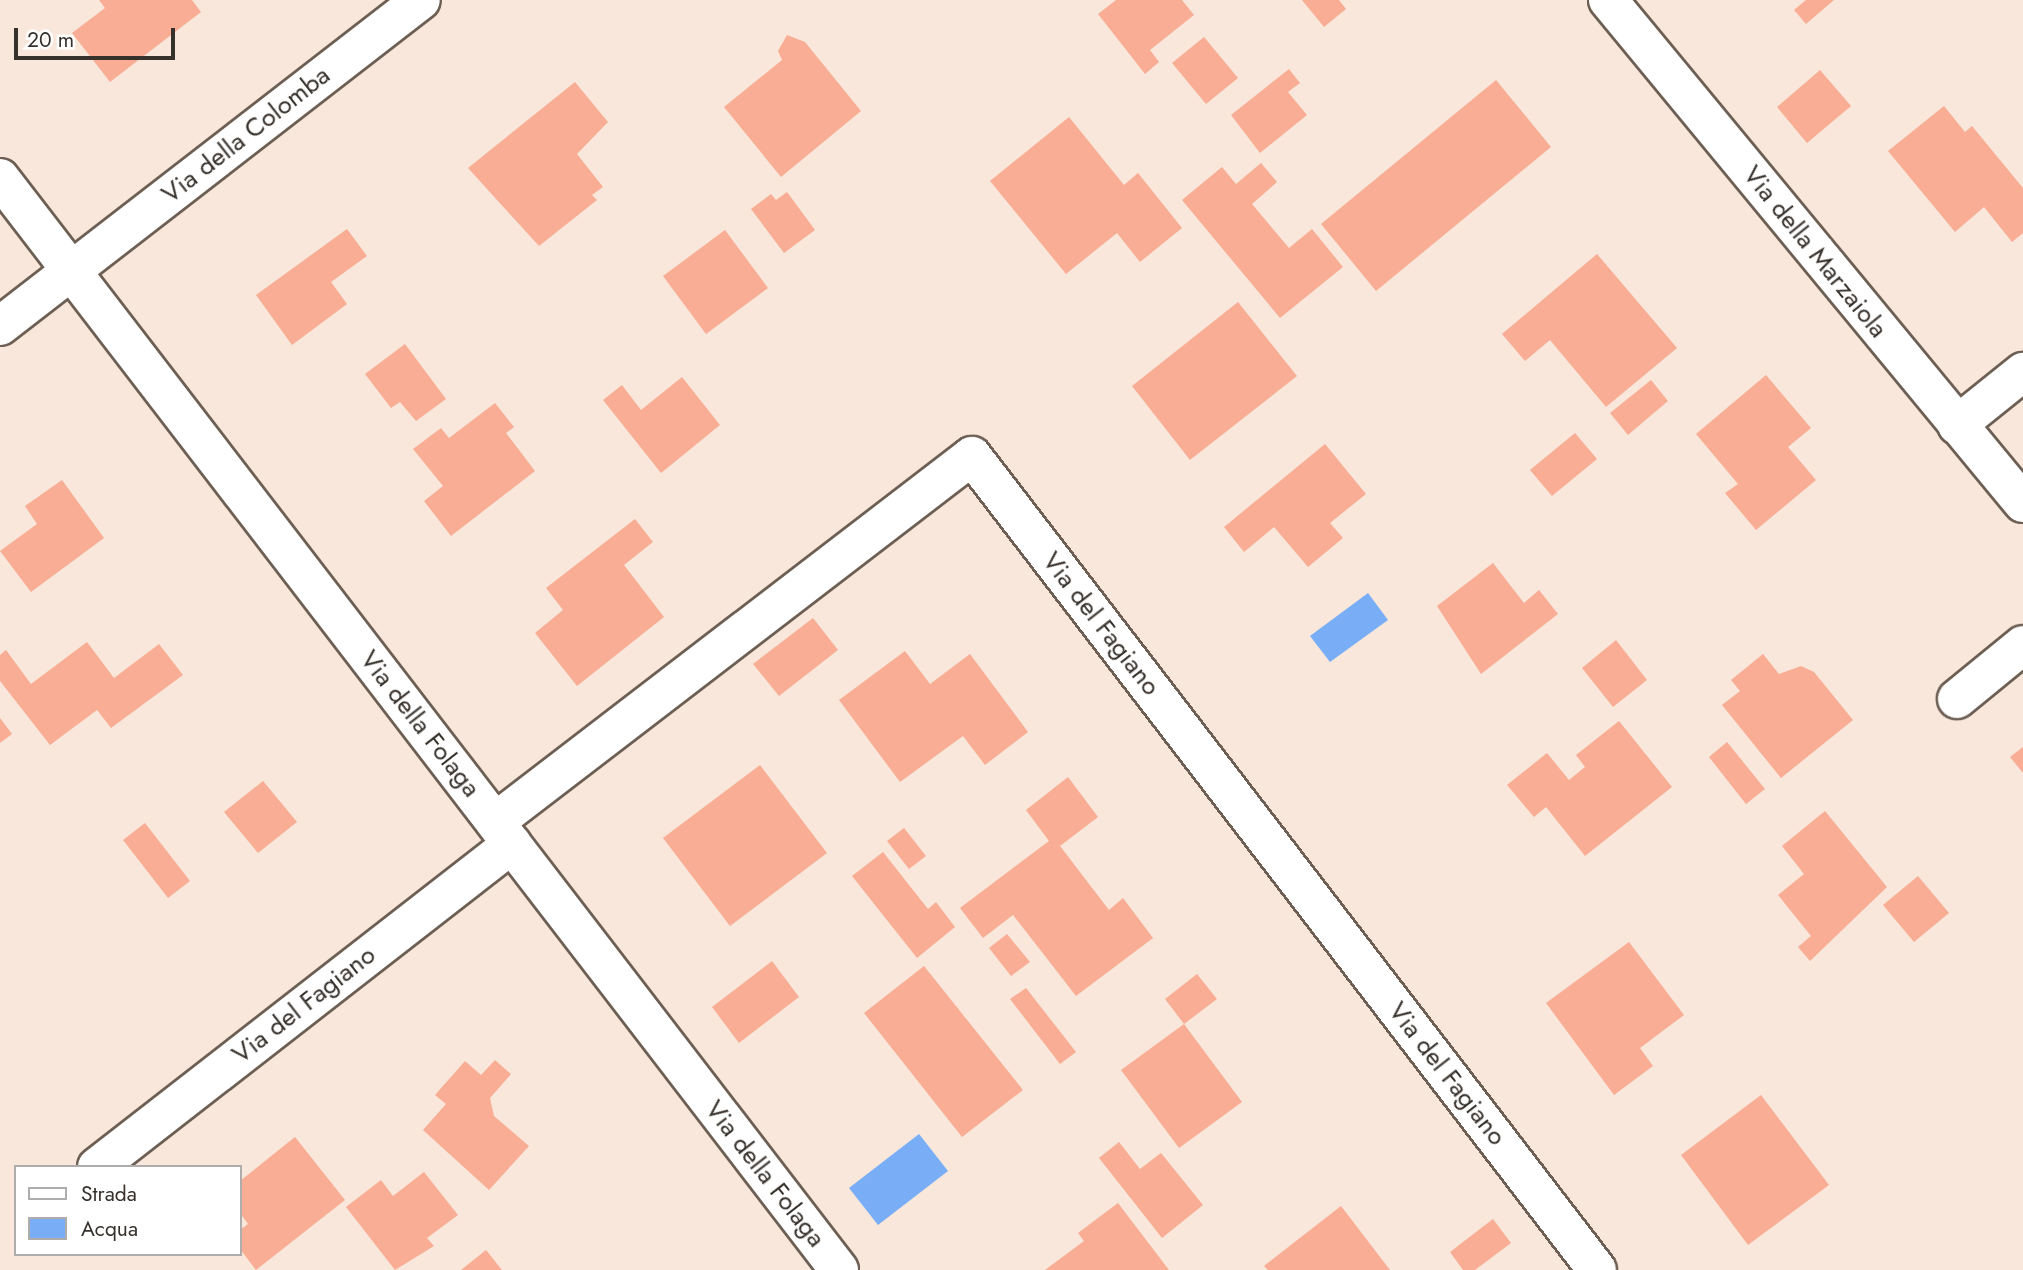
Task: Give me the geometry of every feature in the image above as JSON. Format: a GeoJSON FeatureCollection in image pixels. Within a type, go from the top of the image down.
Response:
{"type":"FeatureCollection","features":[{"type":"Feature","properties":{"kind":"street","name":"Via della Colomba"},"geometry":{"type":"LineString","coordinates":[[0,326],[421,0]]}},
{"type":"Feature","properties":{"kind":"street","name":"Via della Marzaiola"},"geometry":{"type":"LineString","coordinates":[[1608,0],[2023,503]]}},
{"type":"Feature","properties":{"kind":"street","name":"Via della Folaga"},"geometry":{"type":"LineString","coordinates":[[0,178],[839,1270]]}},
{"type":"Feature","properties":{"kind":"street"},"geometry":{"type":"LineString","coordinates":[[1957,425],[2023,372]]}},
{"type":"Feature","properties":{"kind":"street","name":"Via del Fagiano"},"geometry":{"type":"LineString","coordinates":[[99,1165],[503,833],[972,456],[1597,1270]]}},
{"type":"Feature","properties":{"kind":"street"},"geometry":{"type":"LineString","coordinates":[[1957,699],[2023,645]]}},
{"type":"Feature","properties":{"kind":"water"},"geometry":{"type":"Polygon","coordinates":[[[1368,593],[1388,620],[1330,662],[1310,636],[1368,593]]]}},
{"type":"Feature","properties":{"kind":"water"},"geometry":{"type":"Polygon","coordinates":[[[919,1134],[948,1171],[878,1225],[849,1188],[919,1134]]]}},
{"type":"Feature","properties":{"kind":"building"},"geometry":{"type":"Polygon","coordinates":[[[99,0],[192,0],[201,12],[110,82],[72,33],[105,8],[99,0]]]}},
{"type":"Feature","properties":{"kind":"building"},"geometry":{"type":"Polygon","coordinates":[[[1116,0],[1182,0],[1194,15],[1150,50],[1159,62],[1145,74],[1098,14],[1116,0]]]}},
{"type":"Feature","properties":{"kind":"building"},"geometry":{"type":"Polygon","coordinates":[[[1302,0],[1339,0],[1346,9],[1324,27],[1302,0]]]}},
{"type":"Feature","properties":{"kind":"building"},"geometry":{"type":"Polygon","coordinates":[[[1806,0],[1834,0],[1806,24],[1794,10],[1806,0]]]}},
{"type":"Feature","properties":{"kind":"building"},"geometry":{"type":"Polygon","coordinates":[[[787,35],[805,42],[861,111],[781,177],[724,107],[782,60],[778,51],[787,35]]]}},
{"type":"Feature","properties":{"kind":"building"},"geometry":{"type":"Polygon","coordinates":[[[1204,37],[1238,78],[1206,104],[1172,63],[1204,37]]]}},
{"type":"Feature","properties":{"kind":"building"},"geometry":{"type":"Polygon","coordinates":[[[1289,69],[1300,83],[1288,92],[1307,115],[1260,153],[1231,115],[1289,69]]]}},
{"type":"Feature","properties":{"kind":"building"},"geometry":{"type":"Polygon","coordinates":[[[1820,70],[1851,106],[1807,143],[1777,107],[1820,70]]]}},
{"type":"Feature","properties":{"kind":"building"},"geometry":{"type":"Polygon","coordinates":[[[1496,80],[1551,147],[1376,291],[1321,224],[1496,80]]]}},
{"type":"Feature","properties":{"kind":"building"},"geometry":{"type":"Polygon","coordinates":[[[575,82],[608,122],[577,154],[603,187],[592,195],[597,200],[539,246],[468,168],[575,82]]]}},
{"type":"Feature","properties":{"kind":"building"},"geometry":{"type":"Polygon","coordinates":[[[1944,106],[1965,132],[1972,126],[2023,188],[2023,233],[2012,242],[1984,207],[1955,232],[1888,151],[1944,106]]]}},
{"type":"Feature","properties":{"kind":"building"},"geometry":{"type":"Polygon","coordinates":[[[1069,117],[1124,185],[1138,173],[1182,228],[1140,262],[1117,233],[1066,274],[990,181],[1069,117]]]}},
{"type":"Feature","properties":{"kind":"building"},"geometry":{"type":"Polygon","coordinates":[[[1261,163],[1277,182],[1252,204],[1289,248],[1312,229],[1343,267],[1280,318],[1182,200],[1222,167],[1236,184],[1261,163]]]}},
{"type":"Feature","properties":{"kind":"building"},"geometry":{"type":"Polygon","coordinates":[[[787,192],[815,230],[784,253],[751,209],[771,194],[776,200],[787,192]]]}},
{"type":"Feature","properties":{"kind":"building"},"geometry":{"type":"Polygon","coordinates":[[[347,229],[367,256],[331,282],[347,304],[292,345],[256,295],[347,229]]]}},
{"type":"Feature","properties":{"kind":"building"},"geometry":{"type":"Polygon","coordinates":[[[725,230],[768,288],[706,334],[663,276],[725,230]]]}},
{"type":"Feature","properties":{"kind":"building"},"geometry":{"type":"Polygon","coordinates":[[[1597,254],[1677,348],[1606,407],[1550,340],[1525,361],[1502,334],[1597,254]]]}},
{"type":"Feature","properties":{"kind":"building"},"geometry":{"type":"Polygon","coordinates":[[[1238,302],[1297,376],[1190,460],[1132,386],[1238,302]]]}},
{"type":"Feature","properties":{"kind":"building"},"geometry":{"type":"Polygon","coordinates":[[[405,344],[446,399],[416,421],[400,402],[391,408],[365,374],[405,344]]]}},
{"type":"Feature","properties":{"kind":"building"},"geometry":{"type":"Polygon","coordinates":[[[1766,375],[1811,428],[1788,447],[1816,480],[1756,530],[1725,493],[1738,484],[1696,434],[1766,375]]]}},
{"type":"Feature","properties":{"kind":"building"},"geometry":{"type":"Polygon","coordinates":[[[682,377],[720,425],[661,473],[603,400],[622,385],[641,410],[682,377]]]}},
{"type":"Feature","properties":{"kind":"building"},"geometry":{"type":"Polygon","coordinates":[[[1651,380],[1668,401],[1628,435],[1610,413],[1651,380]]]}},
{"type":"Feature","properties":{"kind":"building"},"geometry":{"type":"Polygon","coordinates":[[[495,403],[514,427],[506,433],[535,471],[451,536],[424,501],[443,486],[413,449],[441,428],[449,438],[495,403]]]}},
{"type":"Feature","properties":{"kind":"building"},"geometry":{"type":"Polygon","coordinates":[[[1575,433],[1597,459],[1552,496],[1530,470],[1575,433]]]}},
{"type":"Feature","properties":{"kind":"building"},"geometry":{"type":"Polygon","coordinates":[[[1325,444],[1366,494],[1330,523],[1343,538],[1308,567],[1274,527],[1244,552],[1224,527],[1325,444]]]}},
{"type":"Feature","properties":{"kind":"building"},"geometry":{"type":"Polygon","coordinates":[[[62,480],[104,538],[31,592],[0,551],[37,524],[25,506],[62,480]]]}},
{"type":"Feature","properties":{"kind":"building"},"geometry":{"type":"Polygon","coordinates":[[[635,519],[653,542],[624,565],[664,617],[577,686],[535,633],[563,610],[546,588],[635,519]]]}},
{"type":"Feature","properties":{"kind":"building"},"geometry":{"type":"Polygon","coordinates":[[[1493,563],[1524,603],[1539,590],[1558,614],[1481,674],[1437,606],[1493,563]]]}},
{"type":"Feature","properties":{"kind":"building"},"geometry":{"type":"Polygon","coordinates":[[[813,618],[838,650],[779,696],[753,664],[813,618]]]}},
{"type":"Feature","properties":{"kind":"building"},"geometry":{"type":"Polygon","coordinates":[[[1616,640],[1647,680],[1613,707],[1582,668],[1616,640]]]}},
{"type":"Feature","properties":{"kind":"building"},"geometry":{"type":"Polygon","coordinates":[[[87,642],[114,678],[159,644],[183,675],[111,728],[97,710],[50,745],[0,681],[0,655],[6,650],[31,684],[87,642]]]}},
{"type":"Feature","properties":{"kind":"building"},"geometry":{"type":"Polygon","coordinates":[[[905,651],[930,684],[970,654],[1028,732],[985,765],[963,736],[900,782],[839,700],[905,651]]]}},
{"type":"Feature","properties":{"kind":"building"},"geometry":{"type":"Polygon","coordinates":[[[1763,654],[1779,674],[1801,666],[1814,672],[1853,720],[1781,778],[1722,705],[1740,691],[1731,680],[1763,654]]]}},
{"type":"Feature","properties":{"kind":"building"},"geometry":{"type":"Polygon","coordinates":[[[0,718],[12,734],[0,743],[0,718]]]}},
{"type":"Feature","properties":{"kind":"building"},"geometry":{"type":"Polygon","coordinates":[[[1619,721],[1672,787],[1585,856],[1546,807],[1534,817],[1507,785],[1547,753],[1569,780],[1585,767],[1576,755],[1619,721]]]}},
{"type":"Feature","properties":{"kind":"building"},"geometry":{"type":"Polygon","coordinates":[[[1727,742],[1765,789],[1746,804],[1709,757],[1727,742]]]}},
{"type":"Feature","properties":{"kind":"building"},"geometry":{"type":"Polygon","coordinates":[[[2023,747],[2023,773],[2010,757],[2023,747]]]}},
{"type":"Feature","properties":{"kind":"building"},"geometry":{"type":"Polygon","coordinates":[[[760,765],[827,853],[730,926],[663,838],[760,765]]]}},
{"type":"Feature","properties":{"kind":"building"},"geometry":{"type":"Polygon","coordinates":[[[1068,777],[1098,817],[1060,846],[1109,910],[1123,898],[1153,938],[1076,996],[1013,915],[983,938],[960,908],[1049,841],[1026,810],[1068,777]]]}},
{"type":"Feature","properties":{"kind":"building"},"geometry":{"type":"Polygon","coordinates":[[[263,781],[297,822],[258,853],[224,812],[263,781]]]}},
{"type":"Feature","properties":{"kind":"building"},"geometry":{"type":"Polygon","coordinates":[[[1825,811],[1887,887],[1810,961],[1798,947],[1811,936],[1778,895],[1804,874],[1782,846],[1825,811]]]}},
{"type":"Feature","properties":{"kind":"building"},"geometry":{"type":"Polygon","coordinates":[[[145,823],[190,881],[168,898],[123,840],[145,823]]]}},
{"type":"Feature","properties":{"kind":"building"},"geometry":{"type":"Polygon","coordinates":[[[904,828],[926,856],[909,869],[887,841],[904,828]]]}},
{"type":"Feature","properties":{"kind":"building"},"geometry":{"type":"Polygon","coordinates":[[[883,852],[928,909],[936,902],[955,927],[917,958],[852,876],[883,852]]]}},
{"type":"Feature","properties":{"kind":"building"},"geometry":{"type":"Polygon","coordinates":[[[1918,876],[1949,913],[1914,942],[1883,905],[1918,876]]]}},
{"type":"Feature","properties":{"kind":"building"},"geometry":{"type":"Polygon","coordinates":[[[1007,934],[1030,962],[1011,976],[989,948],[1007,934]]]}},
{"type":"Feature","properties":{"kind":"building"},"geometry":{"type":"Polygon","coordinates":[[[1629,942],[1684,1015],[1640,1048],[1653,1066],[1614,1095],[1546,1003],[1629,942]]]}},
{"type":"Feature","properties":{"kind":"building"},"geometry":{"type":"Polygon","coordinates":[[[772,961],[799,997],[739,1043],[712,1007],[772,961]]]}},
{"type":"Feature","properties":{"kind":"building"},"geometry":{"type":"Polygon","coordinates":[[[924,966],[1023,1090],[962,1137],[864,1013],[924,966]]]}},
{"type":"Feature","properties":{"kind":"building"},"geometry":{"type":"Polygon","coordinates":[[[1197,974],[1217,999],[1184,1024],[1165,999],[1197,974]]]}},
{"type":"Feature","properties":{"kind":"building"},"geometry":{"type":"Polygon","coordinates":[[[1026,988],[1076,1052],[1060,1064],[1010,999],[1026,988]]]}},
{"type":"Feature","properties":{"kind":"building"},"geometry":{"type":"Polygon","coordinates":[[[1184,1024],[1242,1102],[1179,1148],[1121,1070],[1184,1024]]]}},
{"type":"Feature","properties":{"kind":"building"},"geometry":{"type":"Polygon","coordinates":[[[495,1060],[511,1074],[490,1098],[494,1116],[529,1146],[489,1190],[423,1130],[446,1104],[435,1095],[465,1061],[481,1075],[495,1060]]]}},
{"type":"Feature","properties":{"kind":"building"},"geometry":{"type":"Polygon","coordinates":[[[1761,1095],[1829,1185],[1748,1245],[1681,1155],[1761,1095]]]}},
{"type":"Feature","properties":{"kind":"building"},"geometry":{"type":"Polygon","coordinates":[[[295,1137],[345,1200],[256,1270],[242,1252],[242,1228],[248,1224],[242,1216],[242,1179],[295,1137]]]}},
{"type":"Feature","properties":{"kind":"building"},"geometry":{"type":"Polygon","coordinates":[[[1119,1142],[1140,1169],[1161,1153],[1203,1205],[1162,1238],[1099,1158],[1119,1142]]]}},
{"type":"Feature","properties":{"kind":"building"},"geometry":{"type":"Polygon","coordinates":[[[424,1172],[458,1215],[427,1238],[434,1246],[395,1270],[346,1207],[381,1180],[393,1196],[424,1172]]]}},
{"type":"Feature","properties":{"kind":"building"},"geometry":{"type":"Polygon","coordinates":[[[1118,1203],[1169,1270],[1045,1270],[1084,1241],[1078,1233],[1118,1203]]]}},
{"type":"Feature","properties":{"kind":"building"},"geometry":{"type":"Polygon","coordinates":[[[1341,1206],[1390,1270],[1268,1270],[1264,1266],[1341,1206]]]}},
{"type":"Feature","properties":{"kind":"building"},"geometry":{"type":"Polygon","coordinates":[[[1493,1219],[1511,1243],[1475,1270],[1463,1270],[1450,1252],[1493,1219]]]}},
{"type":"Feature","properties":{"kind":"building"},"geometry":{"type":"Polygon","coordinates":[[[486,1250],[502,1270],[461,1270],[486,1250]]]}}]}
